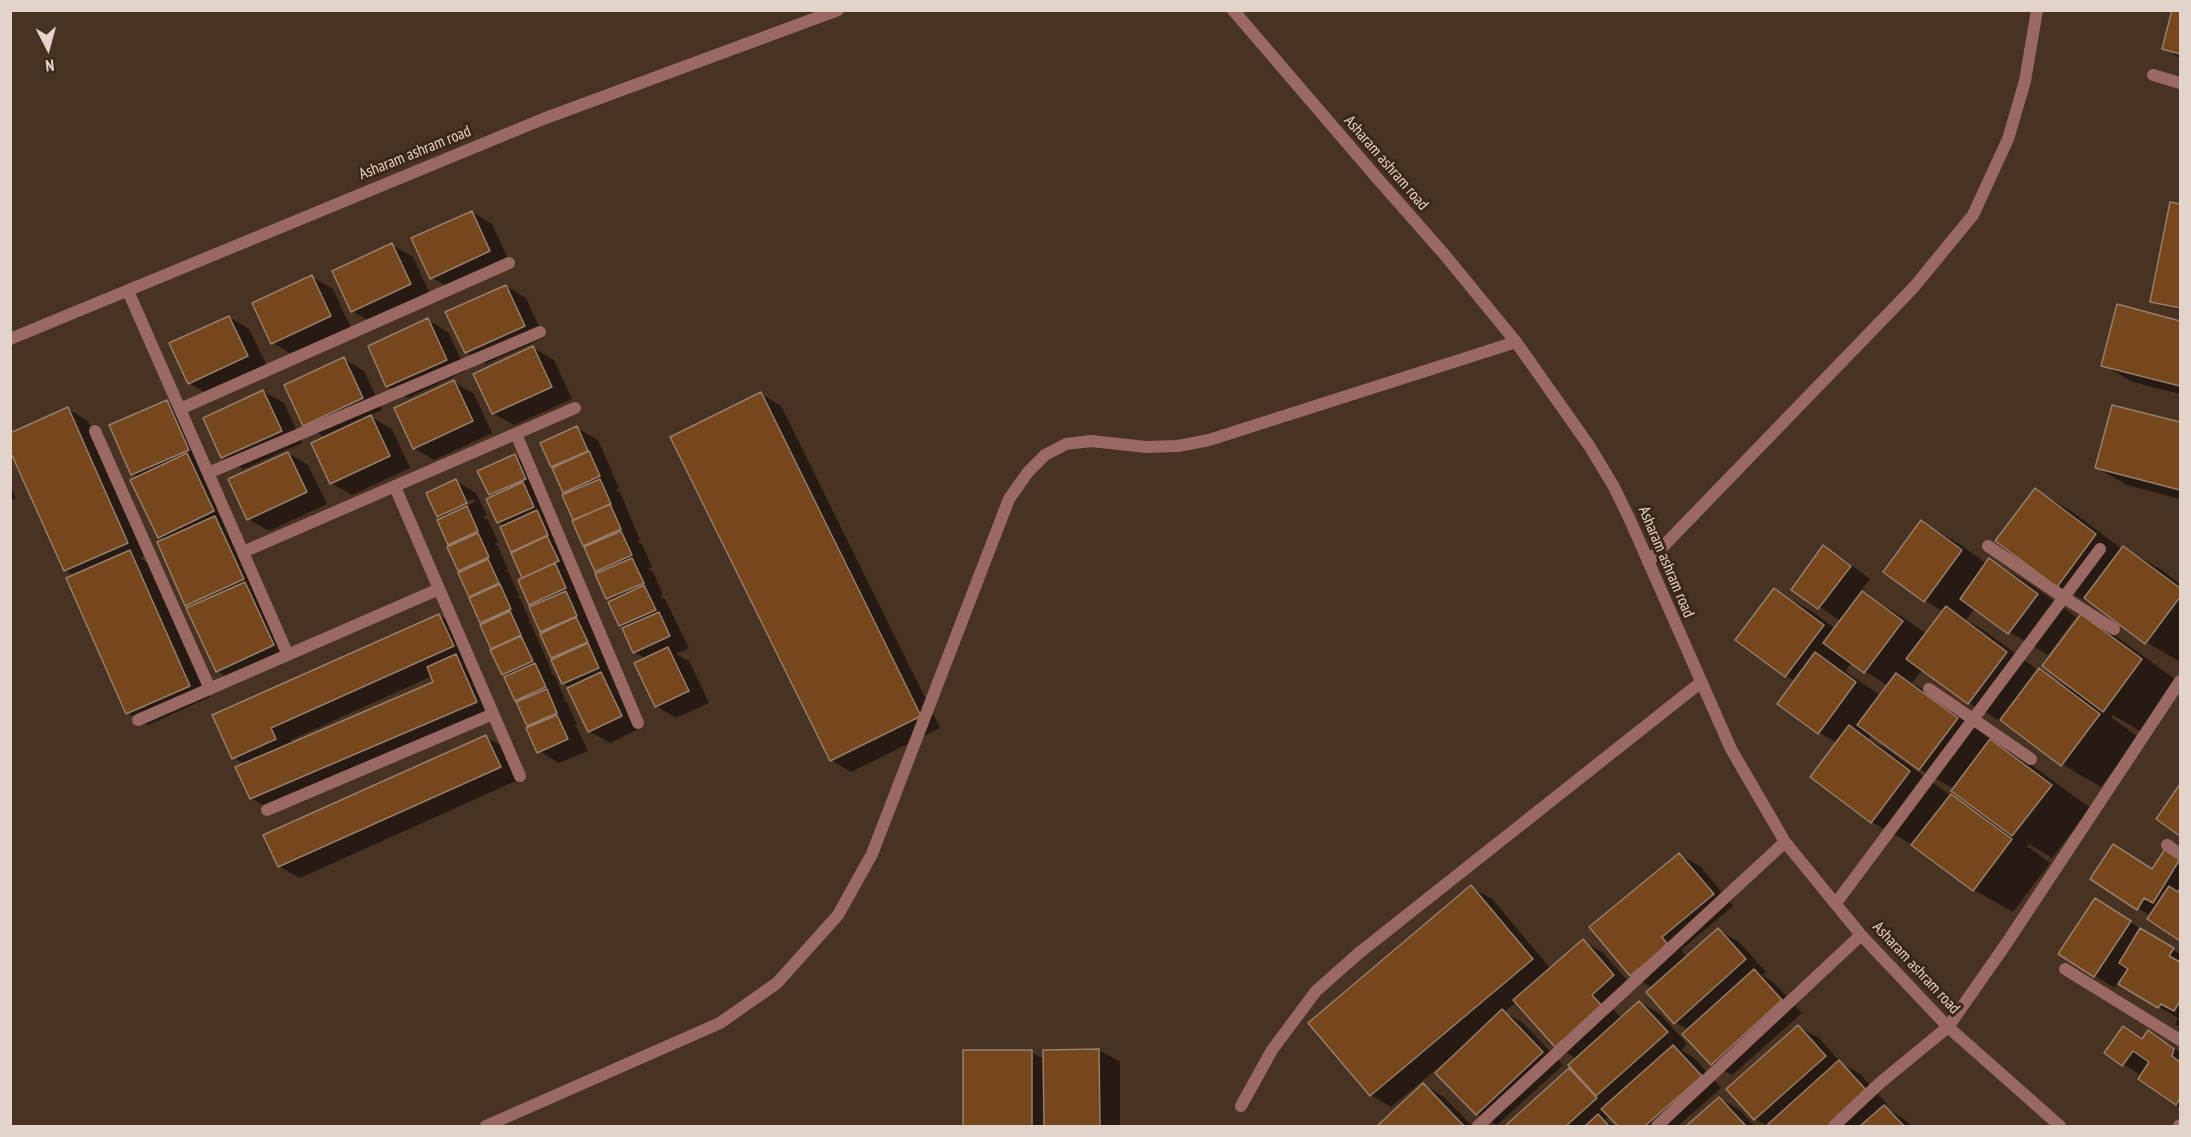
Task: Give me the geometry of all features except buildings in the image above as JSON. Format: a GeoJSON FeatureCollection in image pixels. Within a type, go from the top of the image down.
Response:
{"type":"FeatureCollection","features":[{"type":"Feature","properties":{"kind":"street","name":"Asharam ashram road"},"geometry":{"type":"LineString","coordinates":[[10,339],[543,118],[838,10]]}},
{"type":"Feature","properties":{"kind":"street","name":"Asharam ashram road"},"geometry":{"type":"LineString","coordinates":[[1233,10],[1444,254],[1516,342],[1596,457],[1622,503],[1731,749],[1785,842],[1861,935],[1948,1027],[2060,1126]]}},
{"type":"Feature","properties":{"kind":"street"},"geometry":{"type":"LineString","coordinates":[[1648,562],[1914,286],[1973,214],[2008,139],[2025,81],[2037,10]]}},
{"type":"Feature","properties":{"kind":"street"},"geometry":{"type":"LineString","coordinates":[[2153,75],[2181,83]]}},
{"type":"Feature","properties":{"kind":"street"},"geometry":{"type":"LineString","coordinates":[[180,409],[509,263]]}},
{"type":"Feature","properties":{"kind":"street"},"geometry":{"type":"LineString","coordinates":[[128,291],[288,655]]}},
{"type":"Feature","properties":{"kind":"street"},"geometry":{"type":"LineString","coordinates":[[208,473],[540,332]]}},
{"type":"Feature","properties":{"kind":"street"},"geometry":{"type":"LineString","coordinates":[[486,1126],[720,1023],[777,983],[838,915],[872,854],[1009,499],[1028,472],[1045,454],[1066,444],[1091,441],[1146,447],[1178,446],[1209,440],[1516,342]]}},
{"type":"Feature","properties":{"kind":"street"},"geometry":{"type":"LineString","coordinates":[[243,552],[575,408]]}},
{"type":"Feature","properties":{"kind":"street"},"geometry":{"type":"LineString","coordinates":[[95,431],[210,689]]}},
{"type":"Feature","properties":{"kind":"street"},"geometry":{"type":"LineString","coordinates":[[516,434],[638,723]]}},
{"type":"Feature","properties":{"kind":"street"},"geometry":{"type":"LineString","coordinates":[[395,487],[520,776]]}},
{"type":"Feature","properties":{"kind":"street"},"geometry":{"type":"LineString","coordinates":[[1988,546],[2114,629]]}},
{"type":"Feature","properties":{"kind":"street"},"geometry":{"type":"LineString","coordinates":[[1836,903],[2100,549]]}},
{"type":"Feature","properties":{"kind":"street"},"geometry":{"type":"LineString","coordinates":[[138,720],[439,589]]}},
{"type":"Feature","properties":{"kind":"street"},"geometry":{"type":"LineString","coordinates":[[1834,1126],[1881,1082],[1948,1027],[2181,681]]}},
{"type":"Feature","properties":{"kind":"street"},"geometry":{"type":"LineString","coordinates":[[1241,1106],[1272,1050],[1316,991],[1368,946],[1700,682]]}},
{"type":"Feature","properties":{"kind":"street"},"geometry":{"type":"LineString","coordinates":[[1929,688],[2031,759]]}},
{"type":"Feature","properties":{"kind":"street"},"geometry":{"type":"LineString","coordinates":[[267,810],[493,714]]}},
{"type":"Feature","properties":{"kind":"street"},"geometry":{"type":"LineString","coordinates":[[1478,1126],[1785,842]]}},
{"type":"Feature","properties":{"kind":"street"},"geometry":{"type":"LineString","coordinates":[[2167,845],[2181,854]]}},
{"type":"Feature","properties":{"kind":"street"},"geometry":{"type":"LineString","coordinates":[[1657,1126],[1861,935]]}},
{"type":"Feature","properties":{"kind":"street"},"geometry":{"type":"LineString","coordinates":[[2065,969],[2181,1040]]}}]}
